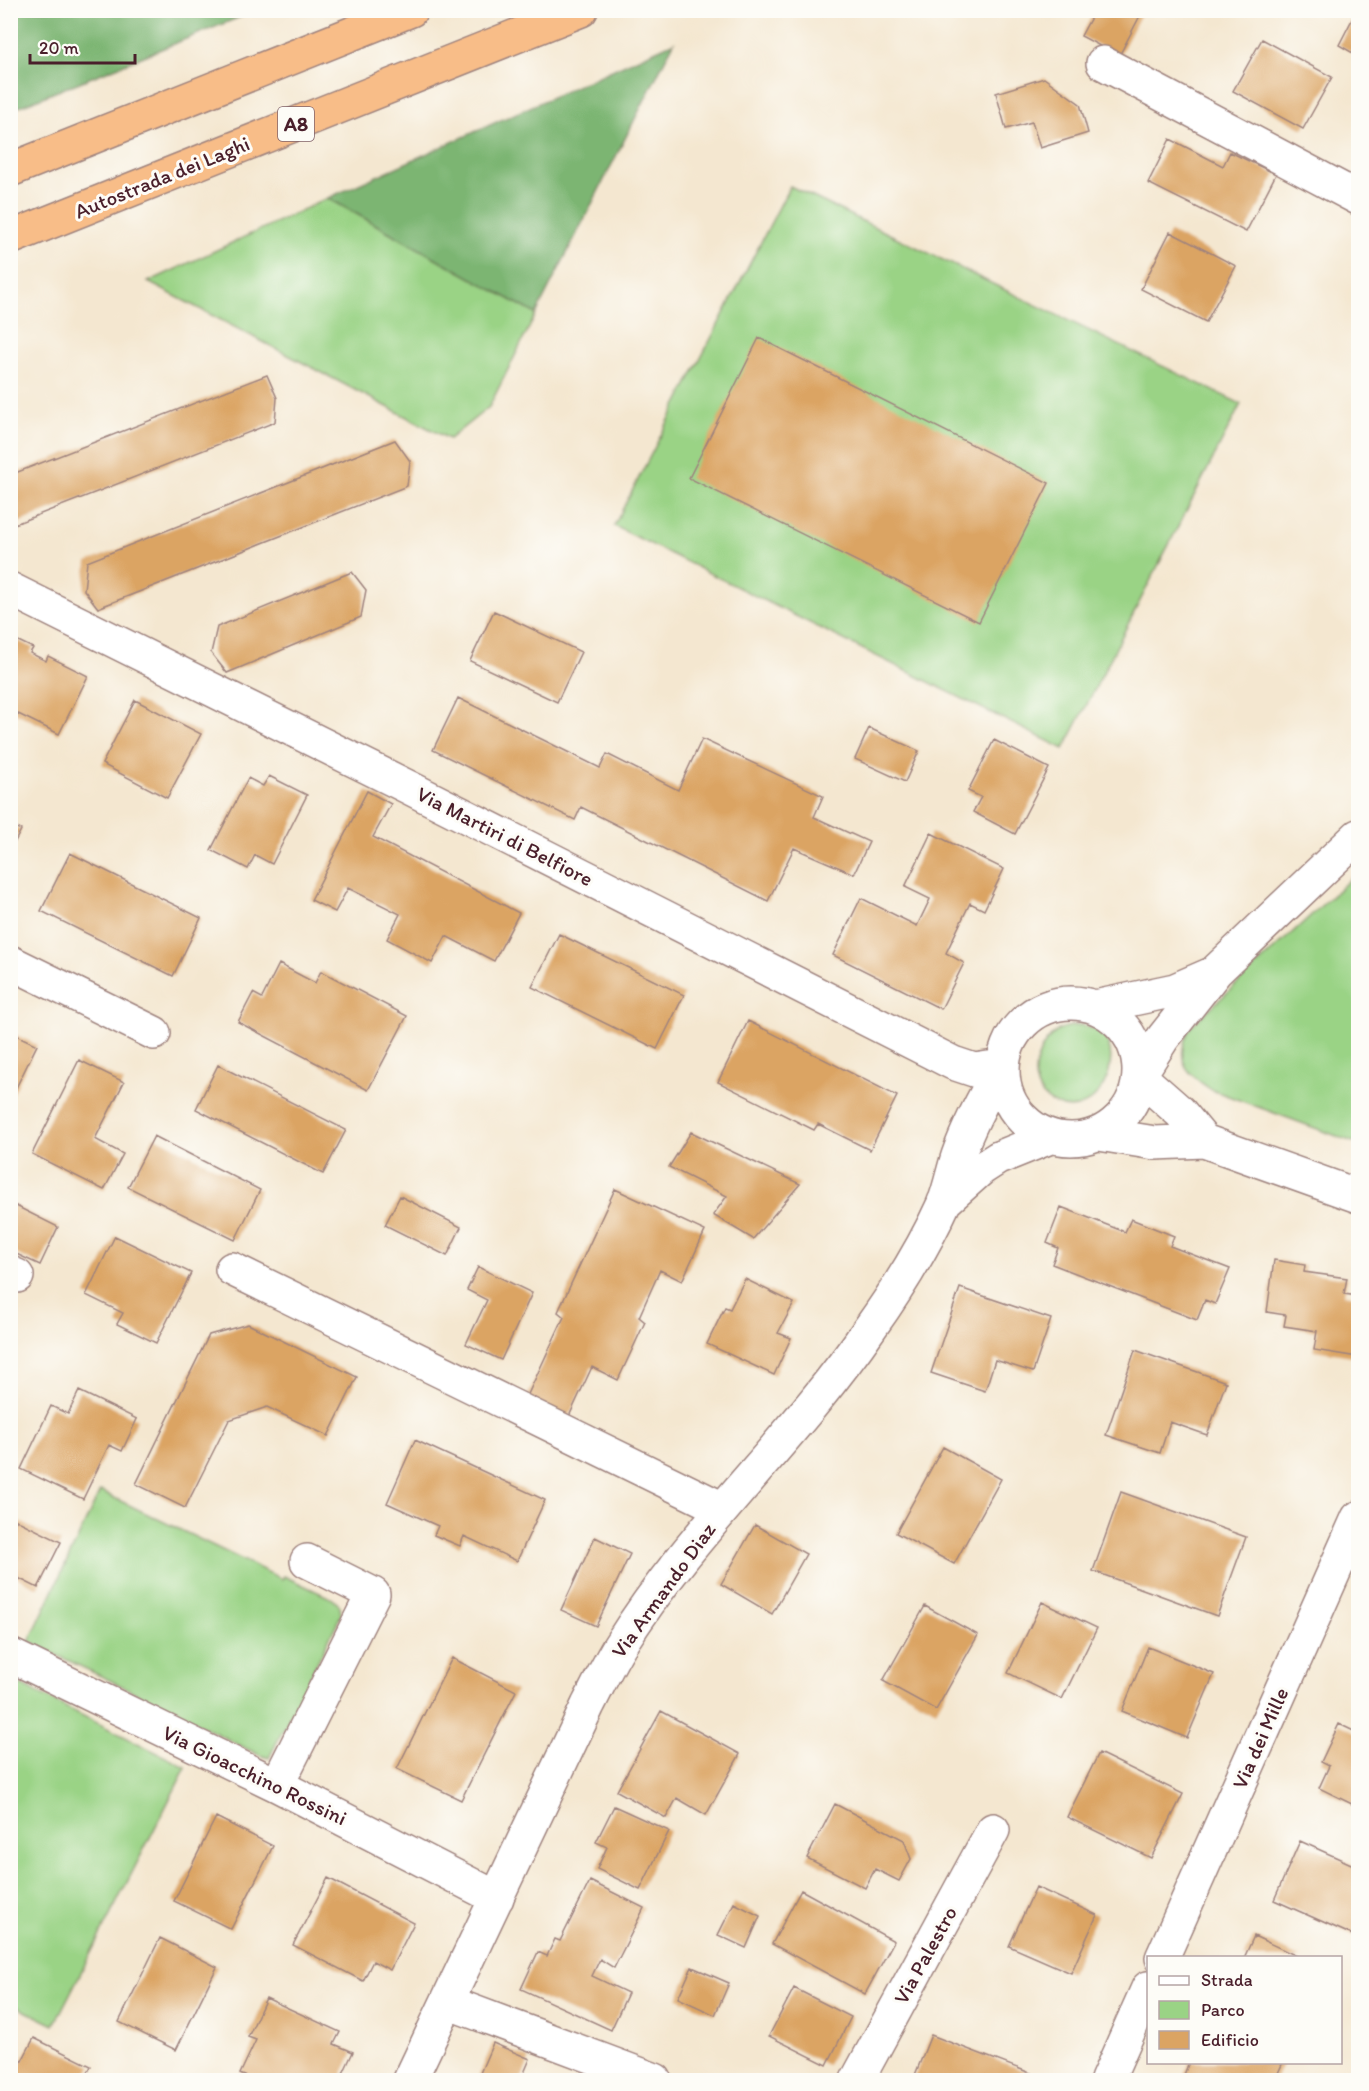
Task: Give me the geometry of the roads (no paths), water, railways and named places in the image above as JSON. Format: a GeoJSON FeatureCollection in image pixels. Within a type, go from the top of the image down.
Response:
{"type":"FeatureCollection","features":[{"type":"Feature","properties":{"kind":"highway"},"geometry":{"type":"LineString","coordinates":[[10,170],[411,10]]}},
{"type":"Feature","properties":{"kind":"highway","name":"Autostrada dei Laghi"},"geometry":{"type":"LineString","coordinates":[[10,238],[581,10]]}},
{"type":"Feature","properties":{"kind":"street"},"geometry":{"type":"LineString","coordinates":[[1103,63],[1359,198]]}},
{"type":"Feature","properties":{"kind":"street","name":"Via Martiri di Belfiore"},"geometry":{"type":"LineString","coordinates":[[10,589],[420,793],[953,1063],[975,1070],[1002,1066]]}},
{"type":"Feature","properties":{"kind":"street","name":"Via Armando Diaz"},"geometry":{"type":"LineString","coordinates":[[1139,1076],[1163,1038],[1216,971],[1359,836]]}},
{"type":"Feature","properties":{"kind":"street"},"geometry":{"type":"LineString","coordinates":[[10,962],[154,1033]]}},
{"type":"Feature","properties":{"kind":"street","name":"Via Armando Diaz"},"geometry":{"type":"LineString","coordinates":[[410,2080],[588,1704],[620,1645],[656,1593],[859,1344],[909,1269],[944,1202],[967,1133],[1002,1066],[1006,1048],[1015,1031],[1029,1017],[1058,1004],[1070,1003],[1095,1007],[1175,990],[1216,971]]}},
{"type":"Feature","properties":{"kind":"street","name":"Via Armando Diaz"},"geometry":{"type":"LineString","coordinates":[[1002,1066],[1004,1089],[1014,1110],[1029,1126],[1050,1137],[1066,1140],[1083,1139],[1099,1134],[1114,1124],[1126,1110],[1135,1094],[1139,1076],[1138,1059],[1133,1042],[1117,1022],[1095,1007]]}},
{"type":"Feature","properties":{"kind":"street"},"geometry":{"type":"LineString","coordinates":[[1139,1076],[1180,1112],[1204,1141]]}},
{"type":"Feature","properties":{"kind":"street"},"geometry":{"type":"LineString","coordinates":[[1099,1134],[1155,1143],[1204,1141],[1359,1196]]}},
{"type":"Feature","properties":{"kind":"street","name":"Via Armando Diaz"},"geometry":{"type":"LineString","coordinates":[[944,1202],[981,1169],[998,1158],[1050,1137]]}},
{"type":"Feature","properties":{"kind":"street"},"geometry":{"type":"LineString","coordinates":[[232,1269],[723,1509]]}},
{"type":"Feature","properties":{"kind":"street","name":"Via dei Mille"},"geometry":{"type":"LineString","coordinates":[[1163,1956],[1359,1518]]}},
{"type":"Feature","properties":{"kind":"street"},"geometry":{"type":"LineString","coordinates":[[277,1785],[373,1594],[307,1561]]}},
{"type":"Feature","properties":{"kind":"street","name":"Via Gioacchino Rossini"},"geometry":{"type":"LineString","coordinates":[[10,1655],[277,1785],[497,1898]]}},
{"type":"Feature","properties":{"kind":"street","name":"Via Palestro"},"geometry":{"type":"LineString","coordinates":[[857,2080],[993,1830]]}},
{"type":"Feature","properties":{"kind":"street"},"geometry":{"type":"LineString","coordinates":[[1107,2080],[1147,1992]]}},
{"type":"Feature","properties":{"kind":"street"},"geometry":{"type":"LineString","coordinates":[[447,2002],[655,2080]]}}]}
